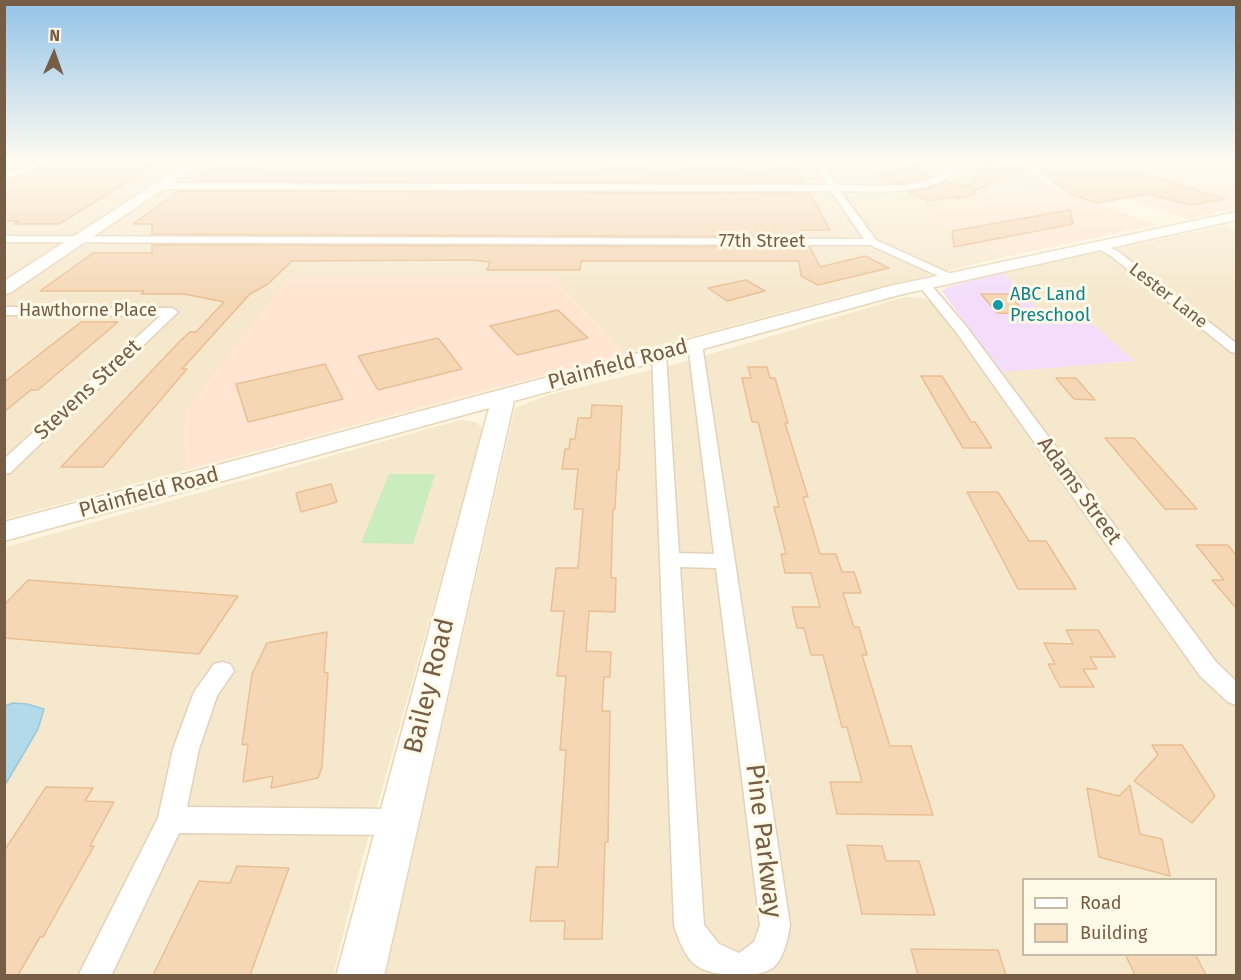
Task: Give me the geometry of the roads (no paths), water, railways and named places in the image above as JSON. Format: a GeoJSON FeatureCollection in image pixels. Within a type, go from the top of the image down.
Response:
{"type":"FeatureCollection","features":[{"type":"Feature","properties":{"kind":"main road"},"geometry":{"type":"LineString","coordinates":[[4,289],[127,208]]}},
{"type":"Feature","properties":{"kind":"main road","name":"Plainfield Road"},"geometry":{"type":"LineString","coordinates":[[4,532],[949,277],[1236,216]]}},
{"type":"Feature","properties":{"kind":"main road","name":"Bailey Road"},"geometry":{"type":"LineString","coordinates":[[360,975],[503,397]]}},
{"type":"Feature","properties":{"kind":"street"},"geometry":{"type":"LineString","coordinates":[[848,208],[872,242],[949,277]]}},
{"type":"Feature","properties":{"kind":"street","name":"77th Street"},"geometry":{"type":"LineString","coordinates":[[4,239],[872,242]]}},
{"type":"Feature","properties":{"kind":"street","name":"Lester Lane"},"geometry":{"type":"LineString","coordinates":[[1099,245],[1115,254],[1236,349]]}},
{"type":"Feature","properties":{"kind":"street","name":"Adams Street"},"geometry":{"type":"LineString","coordinates":[[923,284],[961,329],[1208,669],[1236,695]]}},
{"type":"Feature","properties":{"kind":"street","name":"Hawthorne Place"},"geometry":{"type":"LineString","coordinates":[[4,311],[172,312]]}},
{"type":"Feature","properties":{"kind":"street","name":"Stevens Street"},"geometry":{"type":"LineString","coordinates":[[4,469],[172,312]]}},
{"type":"Feature","properties":{"kind":"street","name":"Pine Parkway"},"geometry":{"type":"LineString","coordinates":[[659,355],[689,925],[696,945],[711,958],[740,970],[761,960],[771,948],[775,925],[696,344]]}},
{"type":"Feature","properties":{"kind":"street"},"geometry":{"type":"LineString","coordinates":[[671,560],[726,561]]}},
{"type":"Feature","properties":{"kind":"street"},"geometry":{"type":"LineString","coordinates":[[94,975],[171,820],[186,749],[206,692],[222,671]]}},
{"type":"Feature","properties":{"kind":"street"},"geometry":{"type":"LineString","coordinates":[[171,820],[397,822]]}},
{"type":"Feature","properties":{"kind":"water"},"geometry":{"type":"Polygon","coordinates":[[[13,703],[44,709],[38,729],[5,785],[5,706],[13,703]]]}},
{"type":"Feature","properties":{"kind":"place","name":"ABC Land Preschool"},"geometry":{"type":"Point","coordinates":[998,305]}}]}
